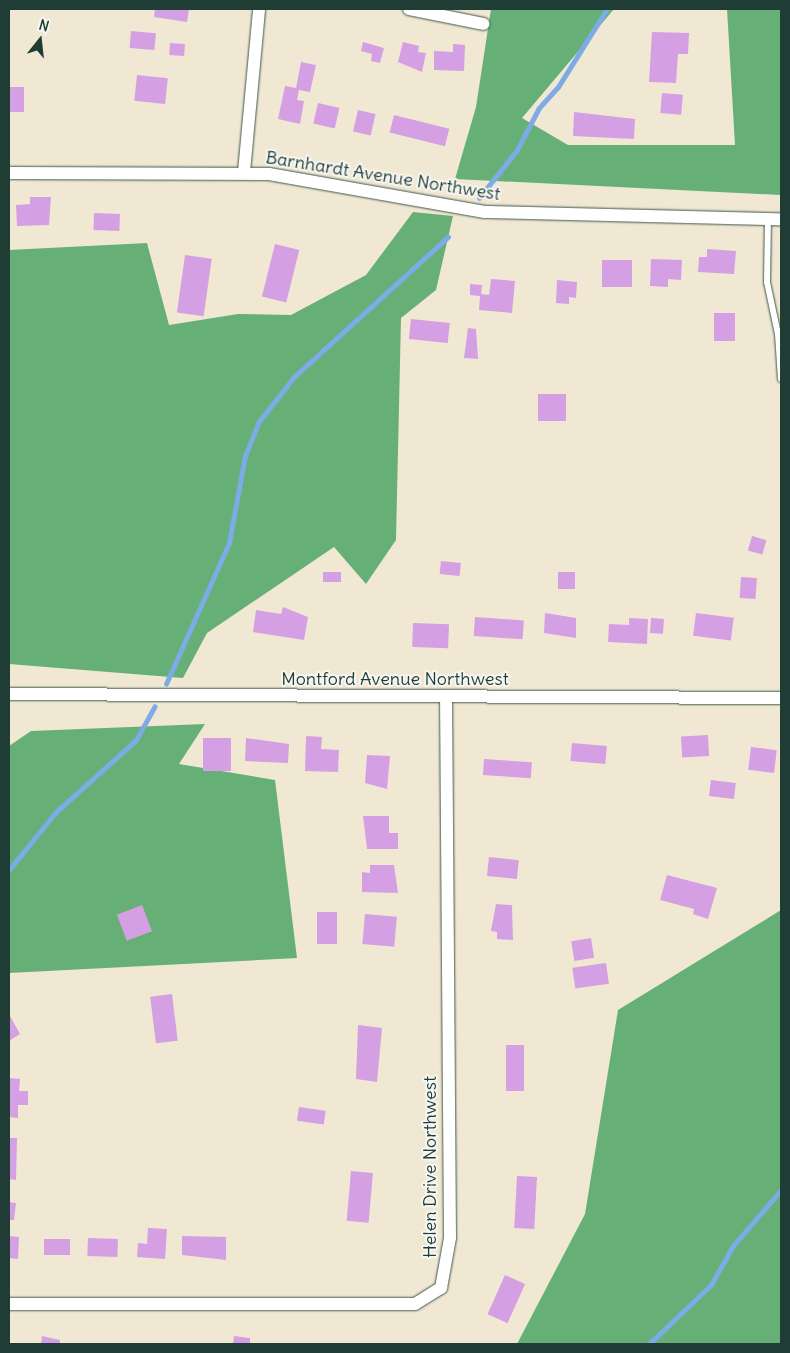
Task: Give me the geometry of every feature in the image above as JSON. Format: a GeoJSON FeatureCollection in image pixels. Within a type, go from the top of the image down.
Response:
{"type":"FeatureCollection","features":[{"type":"Feature","properties":{"kind":"street"},"geometry":{"type":"LineString","coordinates":[[244,172],[259,9]]}},
{"type":"Feature","properties":{"kind":"street"},"geometry":{"type":"LineString","coordinates":[[409,9],[484,24]]}},
{"type":"Feature","properties":{"kind":"street","name":"Barnhardt Avenue Northwest"},"geometry":{"type":"LineString","coordinates":[[9,173],[244,172],[343,184],[486,212],[781,219]]}},
{"type":"Feature","properties":{"kind":"street","name":"Montford Avenue Northwest"},"geometry":{"type":"LineString","coordinates":[[9,694],[781,698]]}},
{"type":"Feature","properties":{"kind":"street","name":"Helen Drive Northwest"},"geometry":{"type":"LineString","coordinates":[[9,1304],[415,1304],[440,1288],[450,1238],[446,697]]}},
{"type":"Feature","properties":{"kind":"lane"},"geometry":{"type":"LineString","coordinates":[[768,218],[766,282],[778,334],[781,379]]}},
{"type":"Feature","properties":{"kind":"green space"},"geometry":{"type":"Polygon","coordinates":[[[491,9],[614,9],[522,118],[568,145],[735,145],[727,9],[781,9],[781,195],[455,179],[476,107],[491,9]]]}},
{"type":"Feature","properties":{"kind":"green space"},"geometry":{"type":"Polygon","coordinates":[[[413,212],[453,216],[436,290],[401,318],[396,540],[366,584],[334,547],[207,633],[183,678],[9,664],[9,250],[147,243],[169,325],[238,314],[291,315],[366,275],[413,212]]]}},
{"type":"Feature","properties":{"kind":"green space"},"geometry":{"type":"Polygon","coordinates":[[[205,724],[179,764],[275,780],[297,958],[9,973],[9,746],[31,731],[205,724]]]}},
{"type":"Feature","properties":{"kind":"green space"},"geometry":{"type":"Polygon","coordinates":[[[781,910],[781,1344],[517,1344],[585,1214],[618,1010],[781,910]]]}},
{"type":"Feature","properties":{"kind":"building"},"geometry":{"type":"Polygon","coordinates":[[[155,9],[189,9],[187,22],[154,17],[155,9]]]}},
{"type":"Feature","properties":{"kind":"building"},"geometry":{"type":"Polygon","coordinates":[[[131,31],[156,33],[154,50],[130,48],[131,31]]]}},
{"type":"Feature","properties":{"kind":"building"},"geometry":{"type":"Polygon","coordinates":[[[652,32],[689,33],[688,54],[678,54],[676,83],[649,82],[652,32]]]}},
{"type":"Feature","properties":{"kind":"building"},"geometry":{"type":"Polygon","coordinates":[[[363,42],[384,48],[380,63],[371,61],[372,54],[361,51],[363,42]]]}},
{"type":"Feature","properties":{"kind":"building"},"geometry":{"type":"Polygon","coordinates":[[[403,42],[419,46],[418,52],[426,53],[422,72],[398,62],[403,42]]]}},
{"type":"Feature","properties":{"kind":"building"},"geometry":{"type":"Polygon","coordinates":[[[170,43],[185,44],[184,56],[169,55],[170,43]]]}},
{"type":"Feature","properties":{"kind":"building"},"geometry":{"type":"Polygon","coordinates":[[[453,44],[465,45],[464,71],[434,70],[434,51],[453,52],[453,44]]]}},
{"type":"Feature","properties":{"kind":"building"},"geometry":{"type":"Polygon","coordinates":[[[301,62],[316,65],[310,92],[299,90],[297,100],[304,101],[300,124],[278,119],[285,86],[296,88],[301,62]]]}},
{"type":"Feature","properties":{"kind":"building"},"geometry":{"type":"Polygon","coordinates":[[[137,75],[168,78],[165,104],[134,101],[137,75]]]}},
{"type":"Feature","properties":{"kind":"building"},"geometry":{"type":"Polygon","coordinates":[[[9,87],[24,87],[24,112],[9,112],[9,87]]]}},
{"type":"Feature","properties":{"kind":"building"},"geometry":{"type":"Polygon","coordinates":[[[662,93],[683,95],[681,115],[660,113],[662,93]]]}},
{"type":"Feature","properties":{"kind":"building"},"geometry":{"type":"Polygon","coordinates":[[[318,103],[339,108],[335,128],[313,123],[318,103]]]}},
{"type":"Feature","properties":{"kind":"building"},"geometry":{"type":"Polygon","coordinates":[[[358,110],[376,114],[371,135],[353,131],[358,110]]]}},
{"type":"Feature","properties":{"kind":"building"},"geometry":{"type":"Polygon","coordinates":[[[574,112],[635,119],[634,139],[573,136],[574,112]]]}},
{"type":"Feature","properties":{"kind":"building"},"geometry":{"type":"Polygon","coordinates":[[[394,115],[449,129],[445,146],[390,132],[394,115]]]}},
{"type":"Feature","properties":{"kind":"building"},"geometry":{"type":"Polygon","coordinates":[[[30,197],[51,197],[49,225],[17,226],[16,205],[30,204],[30,197]]]}},
{"type":"Feature","properties":{"kind":"building"},"geometry":{"type":"Polygon","coordinates":[[[94,213],[120,214],[119,231],[93,230],[94,213]]]}},
{"type":"Feature","properties":{"kind":"building"},"geometry":{"type":"Polygon","coordinates":[[[275,244],[299,250],[286,302],[262,296],[275,244]]]}},
{"type":"Feature","properties":{"kind":"building"},"geometry":{"type":"Polygon","coordinates":[[[707,249],[736,251],[734,274],[698,272],[699,257],[707,257],[707,249]]]}},
{"type":"Feature","properties":{"kind":"building"},"geometry":{"type":"Polygon","coordinates":[[[185,255],[212,259],[204,316],[177,312],[185,255]]]}},
{"type":"Feature","properties":{"kind":"building"},"geometry":{"type":"Polygon","coordinates":[[[651,259],[682,260],[681,280],[668,279],[668,287],[650,286],[651,259]]]}},
{"type":"Feature","properties":{"kind":"building"},"geometry":{"type":"Polygon","coordinates":[[[602,260],[632,260],[632,287],[602,287],[602,260]]]}},
{"type":"Feature","properties":{"kind":"building"},"geometry":{"type":"Polygon","coordinates":[[[491,279],[515,281],[512,313],[479,310],[480,296],[470,295],[470,284],[482,285],[481,294],[489,295],[491,279]]]}},
{"type":"Feature","properties":{"kind":"building"},"geometry":{"type":"Polygon","coordinates":[[[557,280],[577,282],[576,298],[569,297],[569,304],[556,303],[557,280]]]}},
{"type":"Feature","properties":{"kind":"building"},"geometry":{"type":"Polygon","coordinates":[[[714,313],[735,313],[735,341],[714,341],[714,313]]]}},
{"type":"Feature","properties":{"kind":"building"},"geometry":{"type":"Polygon","coordinates":[[[411,319],[450,323],[448,343],[409,339],[411,319]]]}},
{"type":"Feature","properties":{"kind":"building"},"geometry":{"type":"Polygon","coordinates":[[[468,328],[476,329],[478,359],[464,358],[468,328]]]}},
{"type":"Feature","properties":{"kind":"building"},"geometry":{"type":"Polygon","coordinates":[[[538,394],[566,394],[566,421],[538,421],[538,394]]]}},
{"type":"Feature","properties":{"kind":"building"},"geometry":{"type":"Polygon","coordinates":[[[752,536],[766,540],[762,555],[748,550],[752,536]]]}},
{"type":"Feature","properties":{"kind":"building"},"geometry":{"type":"Polygon","coordinates":[[[441,561],[461,563],[460,576],[440,574],[441,561]]]}},
{"type":"Feature","properties":{"kind":"building"},"geometry":{"type":"Polygon","coordinates":[[[323,572],[341,572],[341,582],[323,582],[323,572]]]}},
{"type":"Feature","properties":{"kind":"building"},"geometry":{"type":"Polygon","coordinates":[[[558,572],[575,572],[575,589],[558,589],[558,572]]]}},
{"type":"Feature","properties":{"kind":"building"},"geometry":{"type":"Polygon","coordinates":[[[741,577],[757,578],[755,599],[740,598],[741,577]]]}},
{"type":"Feature","properties":{"kind":"building"},"geometry":{"type":"Polygon","coordinates":[[[283,607],[308,617],[304,640],[253,632],[256,610],[281,614],[283,607]]]}},
{"type":"Feature","properties":{"kind":"building"},"geometry":{"type":"Polygon","coordinates":[[[545,613],[576,618],[576,638],[544,633],[545,613]]]}},
{"type":"Feature","properties":{"kind":"building"},"geometry":{"type":"Polygon","coordinates":[[[696,613],[734,618],[731,640],[693,636],[696,613]]]}},
{"type":"Feature","properties":{"kind":"building"},"geometry":{"type":"Polygon","coordinates":[[[475,617],[524,620],[523,639],[474,636],[475,617]]]}},
{"type":"Feature","properties":{"kind":"building"},"geometry":{"type":"Polygon","coordinates":[[[629,618],[648,619],[647,644],[608,642],[609,624],[629,625],[629,618]]]}},
{"type":"Feature","properties":{"kind":"building"},"geometry":{"type":"Polygon","coordinates":[[[651,618],[664,619],[663,634],[650,633],[651,618]]]}},
{"type":"Feature","properties":{"kind":"building"},"geometry":{"type":"Polygon","coordinates":[[[413,623],[449,624],[448,648],[412,647],[413,623]]]}},
{"type":"Feature","properties":{"kind":"building"},"geometry":{"type":"Polygon","coordinates":[[[708,735],[709,756],[682,757],[681,736],[708,735]]]}},
{"type":"Feature","properties":{"kind":"building"},"geometry":{"type":"Polygon","coordinates":[[[306,736],[322,737],[321,749],[339,750],[338,772],[305,771],[306,736]]]}},
{"type":"Feature","properties":{"kind":"building"},"geometry":{"type":"Polygon","coordinates":[[[203,738],[231,738],[231,771],[203,771],[203,738]]]}},
{"type":"Feature","properties":{"kind":"building"},"geometry":{"type":"Polygon","coordinates":[[[246,738],[289,744],[288,763],[245,761],[246,738]]]}},
{"type":"Feature","properties":{"kind":"building"},"geometry":{"type":"Polygon","coordinates":[[[572,743],[607,746],[605,764],[570,761],[572,743]]]}},
{"type":"Feature","properties":{"kind":"building"},"geometry":{"type":"Polygon","coordinates":[[[751,747],[777,750],[774,773],[748,770],[751,747]]]}},
{"type":"Feature","properties":{"kind":"building"},"geometry":{"type":"Polygon","coordinates":[[[367,755],[390,756],[387,789],[365,783],[367,755]]]}},
{"type":"Feature","properties":{"kind":"building"},"geometry":{"type":"Polygon","coordinates":[[[484,759],[532,762],[531,778],[483,775],[484,759]]]}},
{"type":"Feature","properties":{"kind":"building"},"geometry":{"type":"Polygon","coordinates":[[[711,780],[736,783],[734,799],[709,796],[711,780]]]}},
{"type":"Feature","properties":{"kind":"building"},"geometry":{"type":"Polygon","coordinates":[[[363,816],[389,816],[389,833],[398,833],[398,849],[367,849],[363,816]]]}},
{"type":"Feature","properties":{"kind":"building"},"geometry":{"type":"Polygon","coordinates":[[[489,857],[519,860],[517,879],[487,876],[489,857]]]}},
{"type":"Feature","properties":{"kind":"building"},"geometry":{"type":"Polygon","coordinates":[[[370,865],[394,865],[398,893],[362,892],[362,872],[370,873],[370,865]]]}},
{"type":"Feature","properties":{"kind":"building"},"geometry":{"type":"Polygon","coordinates":[[[667,875],[717,888],[708,919],[693,914],[694,909],[660,900],[667,875]]]}},
{"type":"Feature","properties":{"kind":"building"},"geometry":{"type":"Polygon","coordinates":[[[496,904],[512,905],[513,940],[497,939],[497,932],[491,931],[496,904]]]}},
{"type":"Feature","properties":{"kind":"building"},"geometry":{"type":"Polygon","coordinates":[[[142,905],[152,931],[127,941],[117,915],[142,905]]]}},
{"type":"Feature","properties":{"kind":"building"},"geometry":{"type":"Polygon","coordinates":[[[317,912],[337,912],[337,944],[317,944],[317,912]]]}},
{"type":"Feature","properties":{"kind":"building"},"geometry":{"type":"Polygon","coordinates":[[[365,914],[397,917],[394,947],[362,944],[365,914]]]}},
{"type":"Feature","properties":{"kind":"building"},"geometry":{"type":"Polygon","coordinates":[[[591,938],[594,958],[574,961],[571,941],[591,938]]]}},
{"type":"Feature","properties":{"kind":"building"},"geometry":{"type":"Polygon","coordinates":[[[606,963],[609,984],[575,989],[572,968],[606,963]]]}},
{"type":"Feature","properties":{"kind":"building"},"geometry":{"type":"Polygon","coordinates":[[[172,994],[178,1041],[156,1043],[150,997],[172,994]]]}},
{"type":"Feature","properties":{"kind":"building"},"geometry":{"type":"Polygon","coordinates":[[[9,1014],[20,1034],[9,1041],[9,1014]]]}},
{"type":"Feature","properties":{"kind":"building"},"geometry":{"type":"Polygon","coordinates":[[[358,1025],[382,1028],[377,1082],[356,1079],[358,1025]]]}},
{"type":"Feature","properties":{"kind":"building"},"geometry":{"type":"Polygon","coordinates":[[[506,1045],[524,1045],[524,1091],[506,1091],[506,1045]]]}},
{"type":"Feature","properties":{"kind":"building"},"geometry":{"type":"Polygon","coordinates":[[[9,1078],[20,1079],[19,1091],[28,1091],[28,1105],[18,1105],[18,1118],[9,1117],[9,1078]]]}},
{"type":"Feature","properties":{"kind":"building"},"geometry":{"type":"Polygon","coordinates":[[[299,1107],[326,1111],[324,1125],[297,1121],[299,1107]]]}},
{"type":"Feature","properties":{"kind":"building"},"geometry":{"type":"Polygon","coordinates":[[[9,1138],[17,1138],[16,1180],[9,1179],[9,1138]]]}},
{"type":"Feature","properties":{"kind":"building"},"geometry":{"type":"Polygon","coordinates":[[[351,1171],[373,1173],[369,1223],[347,1221],[351,1171]]]}},
{"type":"Feature","properties":{"kind":"building"},"geometry":{"type":"Polygon","coordinates":[[[517,1176],[537,1177],[534,1229],[514,1228],[517,1176]]]}},
{"type":"Feature","properties":{"kind":"building"},"geometry":{"type":"Polygon","coordinates":[[[9,1202],[16,1203],[14,1220],[9,1220],[9,1202]]]}},
{"type":"Feature","properties":{"kind":"building"},"geometry":{"type":"Polygon","coordinates":[[[148,1228],[167,1229],[165,1259],[137,1257],[138,1243],[147,1244],[148,1228]]]}},
{"type":"Feature","properties":{"kind":"building"},"geometry":{"type":"Polygon","coordinates":[[[9,1236],[19,1237],[18,1259],[9,1258],[9,1236]]]}},
{"type":"Feature","properties":{"kind":"building"},"geometry":{"type":"Polygon","coordinates":[[[182,1236],[226,1237],[226,1260],[182,1255],[182,1236]]]}},
{"type":"Feature","properties":{"kind":"building"},"geometry":{"type":"Polygon","coordinates":[[[88,1238],[118,1239],[117,1257],[87,1256],[88,1238]]]}},
{"type":"Feature","properties":{"kind":"building"},"geometry":{"type":"Polygon","coordinates":[[[44,1239],[70,1239],[70,1255],[44,1255],[44,1239]]]}},
{"type":"Feature","properties":{"kind":"building"},"geometry":{"type":"Polygon","coordinates":[[[505,1275],[525,1284],[508,1323],[488,1314],[505,1275]]]}},
{"type":"Feature","properties":{"kind":"building"},"geometry":{"type":"Polygon","coordinates":[[[42,1336],[60,1340],[60,1344],[41,1344],[42,1336]]]}},
{"type":"Feature","properties":{"kind":"building"},"geometry":{"type":"Polygon","coordinates":[[[234,1336],[250,1338],[250,1344],[233,1344],[234,1336]]]}},
{"type":"Feature","properties":{"kind":"waterway"},"geometry":{"type":"LineString","coordinates":[[479,198],[517,150],[539,108],[558,87],[607,9]]}},
{"type":"Feature","properties":{"kind":"waterway"},"geometry":{"type":"LineString","coordinates":[[166,684],[229,543],[245,456],[258,423],[294,377],[448,237]]}},
{"type":"Feature","properties":{"kind":"waterway"},"geometry":{"type":"LineString","coordinates":[[9,870],[55,813],[136,740],[154,707]]}},
{"type":"Feature","properties":{"kind":"waterway"},"geometry":{"type":"LineString","coordinates":[[649,1344],[711,1285],[733,1246],[781,1190]]}}]}
